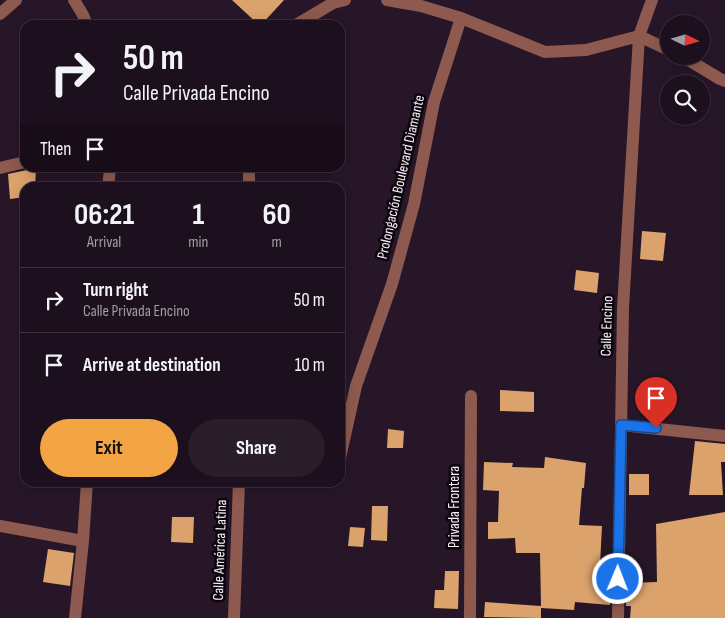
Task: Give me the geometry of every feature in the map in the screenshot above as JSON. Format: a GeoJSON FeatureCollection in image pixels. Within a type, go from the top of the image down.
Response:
{"type":"FeatureCollection","features":[{"type":"Feature","properties":{"kind":"street"},"geometry":{"type":"LineString","coordinates":[[0,14],[16,0]]}},
{"type":"Feature","properties":{"kind":"street"},"geometry":{"type":"LineString","coordinates":[[74,0],[85,20]]}},
{"type":"Feature","properties":{"kind":"street"},"geometry":{"type":"LineString","coordinates":[[304,20],[333,3],[345,0]]}},
{"type":"Feature","properties":{"kind":"street"},"geometry":{"type":"LineString","coordinates":[[387,0],[421,6],[461,18],[545,52],[586,50],[639,36],[660,46]]}},
{"type":"Feature","properties":{"kind":"street","name":"Calle Encino"},"geometry":{"type":"LineString","coordinates":[[618,618],[623,308],[639,36],[652,0]]}},
{"type":"Feature","properties":{"kind":"street","name":"Prolongación Boulevard Diamante"},"geometry":{"type":"LineString","coordinates":[[345,436],[356,386],[392,284],[414,204],[434,102],[461,18]]}},
{"type":"Feature","properties":{"kind":"street"},"geometry":{"type":"LineString","coordinates":[[697,65],[725,81]]}},
{"type":"Feature","properties":{"kind":"street"},"geometry":{"type":"LineString","coordinates":[[0,168],[20,163]]}},
{"type":"Feature","properties":{"kind":"street","name":"Privada Frontera"},"geometry":{"type":"LineString","coordinates":[[470,618],[471,396]]}},
{"type":"Feature","properties":{"kind":"street"},"geometry":{"type":"LineString","coordinates":[[621,425],[725,436]]}},
{"type":"Feature","properties":{"kind":"street"},"geometry":{"type":"LineString","coordinates":[[75,618],[87,487]]}},
{"type":"Feature","properties":{"kind":"street","name":"Calle América Latina"},"geometry":{"type":"LineString","coordinates":[[234,618],[239,487]]}},
{"type":"Feature","properties":{"kind":"street"},"geometry":{"type":"LineString","coordinates":[[0,526],[83,541]]}},
{"type":"Feature","properties":{"kind":"building"},"geometry":{"type":"Polygon","coordinates":[[[232,0],[284,0],[266,20],[254,20],[232,0]]]}},
{"type":"Feature","properties":{"kind":"building"},"geometry":{"type":"Polygon","coordinates":[[[20,171],[36,172],[35,182],[20,182],[20,198],[10,199],[8,174],[20,171]]]}},
{"type":"Feature","properties":{"kind":"building"},"geometry":{"type":"Polygon","coordinates":[[[642,231],[666,233],[663,261],[640,259],[642,231]]]}},
{"type":"Feature","properties":{"kind":"building"},"geometry":{"type":"Polygon","coordinates":[[[576,270],[599,273],[597,293],[574,290],[576,270]]]}},
{"type":"Feature","properties":{"kind":"building"},"geometry":{"type":"Polygon","coordinates":[[[500,390],[534,392],[534,412],[500,411],[500,390]]]}},
{"type":"Feature","properties":{"kind":"building"},"geometry":{"type":"Polygon","coordinates":[[[388,429],[404,431],[403,448],[387,448],[388,429]]]}},
{"type":"Feature","properties":{"kind":"building"},"geometry":{"type":"Polygon","coordinates":[[[695,441],[725,444],[725,462],[721,462],[723,495],[689,495],[695,441]]]}},
{"type":"Feature","properties":{"kind":"building"},"geometry":{"type":"Polygon","coordinates":[[[545,457],[586,463],[579,525],[602,526],[599,584],[610,584],[610,605],[575,602],[574,610],[541,608],[541,618],[484,617],[485,602],[541,606],[540,553],[516,553],[515,538],[488,539],[488,522],[498,522],[499,491],[483,490],[484,462],[513,463],[512,467],[544,468],[545,457]]]}},
{"type":"Feature","properties":{"kind":"building"},"geometry":{"type":"Polygon","coordinates":[[[629,474],[649,474],[649,495],[629,495],[629,474]]]}},
{"type":"Feature","properties":{"kind":"building"},"geometry":{"type":"Polygon","coordinates":[[[372,506],[388,506],[387,541],[371,540],[372,506]]]}},
{"type":"Feature","properties":{"kind":"building"},"geometry":{"type":"Polygon","coordinates":[[[725,512],[725,618],[630,618],[631,606],[626,606],[627,583],[657,582],[656,524],[725,512]]]}},
{"type":"Feature","properties":{"kind":"building"},"geometry":{"type":"Polygon","coordinates":[[[172,517],[194,517],[193,543],[171,542],[172,517]]]}},
{"type":"Feature","properties":{"kind":"building"},"geometry":{"type":"Polygon","coordinates":[[[350,527],[365,528],[363,547],[348,546],[350,527]]]}},
{"type":"Feature","properties":{"kind":"building"},"geometry":{"type":"Polygon","coordinates":[[[48,549],[74,553],[70,586],[43,582],[48,549]]]}},
{"type":"Feature","properties":{"kind":"building"},"geometry":{"type":"Polygon","coordinates":[[[445,571],[459,571],[458,609],[434,608],[435,590],[444,590],[445,571]]]}},
{"type":"Feature","properties":{"kind":"route"},"geometry":{"type":"LineString","coordinates":[[618,579],[621,425],[656,428]]}}]}
